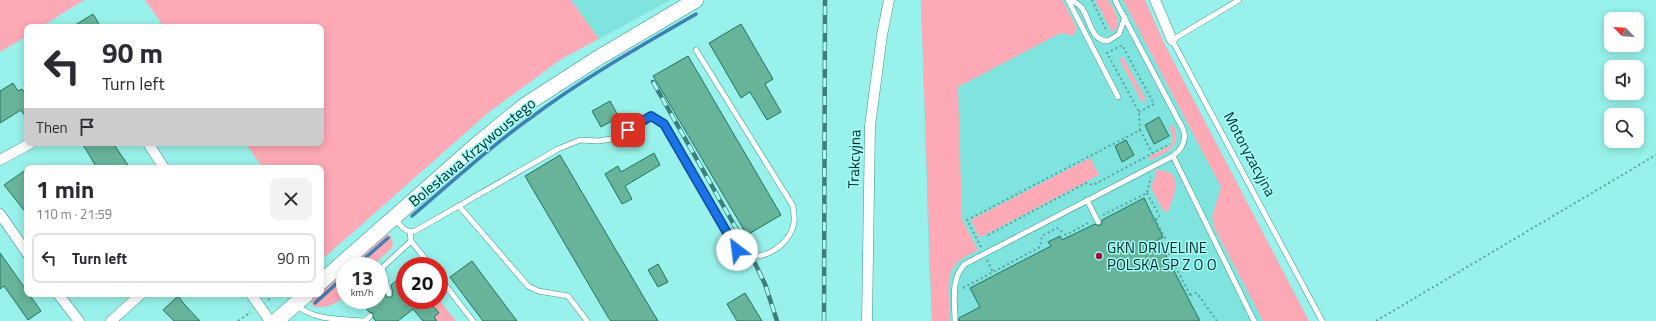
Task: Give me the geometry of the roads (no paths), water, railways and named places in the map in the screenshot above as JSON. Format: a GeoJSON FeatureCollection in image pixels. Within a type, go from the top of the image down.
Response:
{"type":"FeatureCollection","features":[{"type":"Feature","properties":{"kind":"street","name":"Bolesława Krzywoustego"},"geometry":{"type":"LineString","coordinates":[[324,279],[476,145],[525,105],[598,58],[696,0]]}},
{"type":"Feature","properties":{"kind":"street","name":"Trakcyjna"},"geometry":{"type":"LineString","coordinates":[[868,321],[870,126],[882,35],[889,0]]}},
{"type":"Feature","properties":{"kind":"street","name":"Motoryzacyjna"},"geometry":{"type":"LineString","coordinates":[[1155,0],[1172,40]]}},
{"type":"Feature","properties":{"kind":"street"},"geometry":{"type":"LineString","coordinates":[[0,160],[26,146]]}},
{"type":"Feature","properties":{"kind":"street"},"geometry":{"type":"LineString","coordinates":[[150,146],[162,165]]}},
{"type":"Feature","properties":{"kind":"street"},"geometry":{"type":"LineString","coordinates":[[0,214],[24,249]]}},
{"type":"Feature","properties":{"kind":"street"},"geometry":{"type":"LineString","coordinates":[[60,297],[79,321]]}},
{"type":"Feature","properties":{"kind":"street"},"geometry":{"type":"LineString","coordinates":[[111,321],[138,297]]}},
{"type":"Feature","properties":{"kind":"street"},"geometry":{"type":"LineString","coordinates":[[253,297],[270,321]]}},
{"type":"Feature","properties":{"kind":"street"},"geometry":{"type":"LineString","coordinates":[[276,321],[304,297]]}},
{"type":"Feature","properties":{"kind":"lane"},"geometry":{"type":"LineString","coordinates":[[1068,0],[1118,97]]}},
{"type":"Feature","properties":{"kind":"lane"},"geometry":{"type":"LineString","coordinates":[[1071,0],[1081,7],[1098,38],[1105,41],[1119,34],[1125,17]]}},
{"type":"Feature","properties":{"kind":"lane"},"geometry":{"type":"LineString","coordinates":[[956,321],[954,288],[956,277],[960,269],[965,264],[1173,156],[1181,148],[1184,139],[1184,132],[1115,0]]}},
{"type":"Feature","properties":{"kind":"lane"},"geometry":{"type":"LineString","coordinates":[[1172,40],[1240,0]]}},
{"type":"Feature","properties":{"kind":"lane","name":"Motoryzacyjna"},"geometry":{"type":"LineString","coordinates":[[1172,40],[1322,321]]}},
{"type":"Feature","properties":{"kind":"lane"},"geometry":{"type":"LineString","coordinates":[[394,218],[404,229],[410,232],[421,228],[558,149],[580,140],[599,141],[617,138],[651,116],[664,124],[737,250],[743,254],[763,256],[781,245],[788,237],[794,222],[793,206],[696,50]]}},
{"type":"Feature","properties":{"kind":"lane"},"geometry":{"type":"LineString","coordinates":[[1173,156],[1254,321]]}},
{"type":"Feature","properties":{"kind":"lane"},"geometry":{"type":"LineString","coordinates":[[1087,200],[1097,220]]}},
{"type":"Feature","properties":{"kind":"lane"},"geometry":{"type":"LineString","coordinates":[[459,206],[528,286],[538,291],[568,296],[587,321]]}},
{"type":"Feature","properties":{"kind":"lane"},"geometry":{"type":"LineString","coordinates":[[410,232],[411,241],[424,257]]}},
{"type":"Feature","properties":{"kind":"lane"},"geometry":{"type":"LineString","coordinates":[[389,294],[382,268],[411,241]]}},
{"type":"Feature","properties":{"kind":"lane"},"geometry":{"type":"LineString","coordinates":[[448,289],[473,321]]}},
{"type":"Feature","properties":{"kind":"lane"},"geometry":{"type":"LineString","coordinates":[[296,304],[301,309],[322,318],[365,321],[370,316]]}},
{"type":"Feature","properties":{"kind":"waterway"},"geometry":{"type":"LineString","coordinates":[[412,216],[499,142],[549,104],[611,64],[696,14]]}},
{"type":"Feature","properties":{"kind":"waterway"},"geometry":{"type":"LineString","coordinates":[[366,257],[388,238]]}},
{"type":"Feature","properties":{"kind":"waterway"},"geometry":{"type":"LineString","coordinates":[[324,295],[336,284]]}},
{"type":"Feature","properties":{"kind":"waterway"},"geometry":{"type":"LineString","coordinates":[[315,303],[322,297]]}},
{"type":"Feature","properties":{"kind":"railway"},"geometry":{"type":"LineString","coordinates":[[824,321],[825,0]]}},
{"type":"Feature","properties":{"kind":"railway"},"geometry":{"type":"LineString","coordinates":[[653,82],[750,253],[765,284],[777,321]]}},
{"type":"Feature","properties":{"kind":"place","name":"GKN DRIVELINE POLSKA SP Z O O"},"geometry":{"type":"Point","coordinates":[1099,256]}}]}
